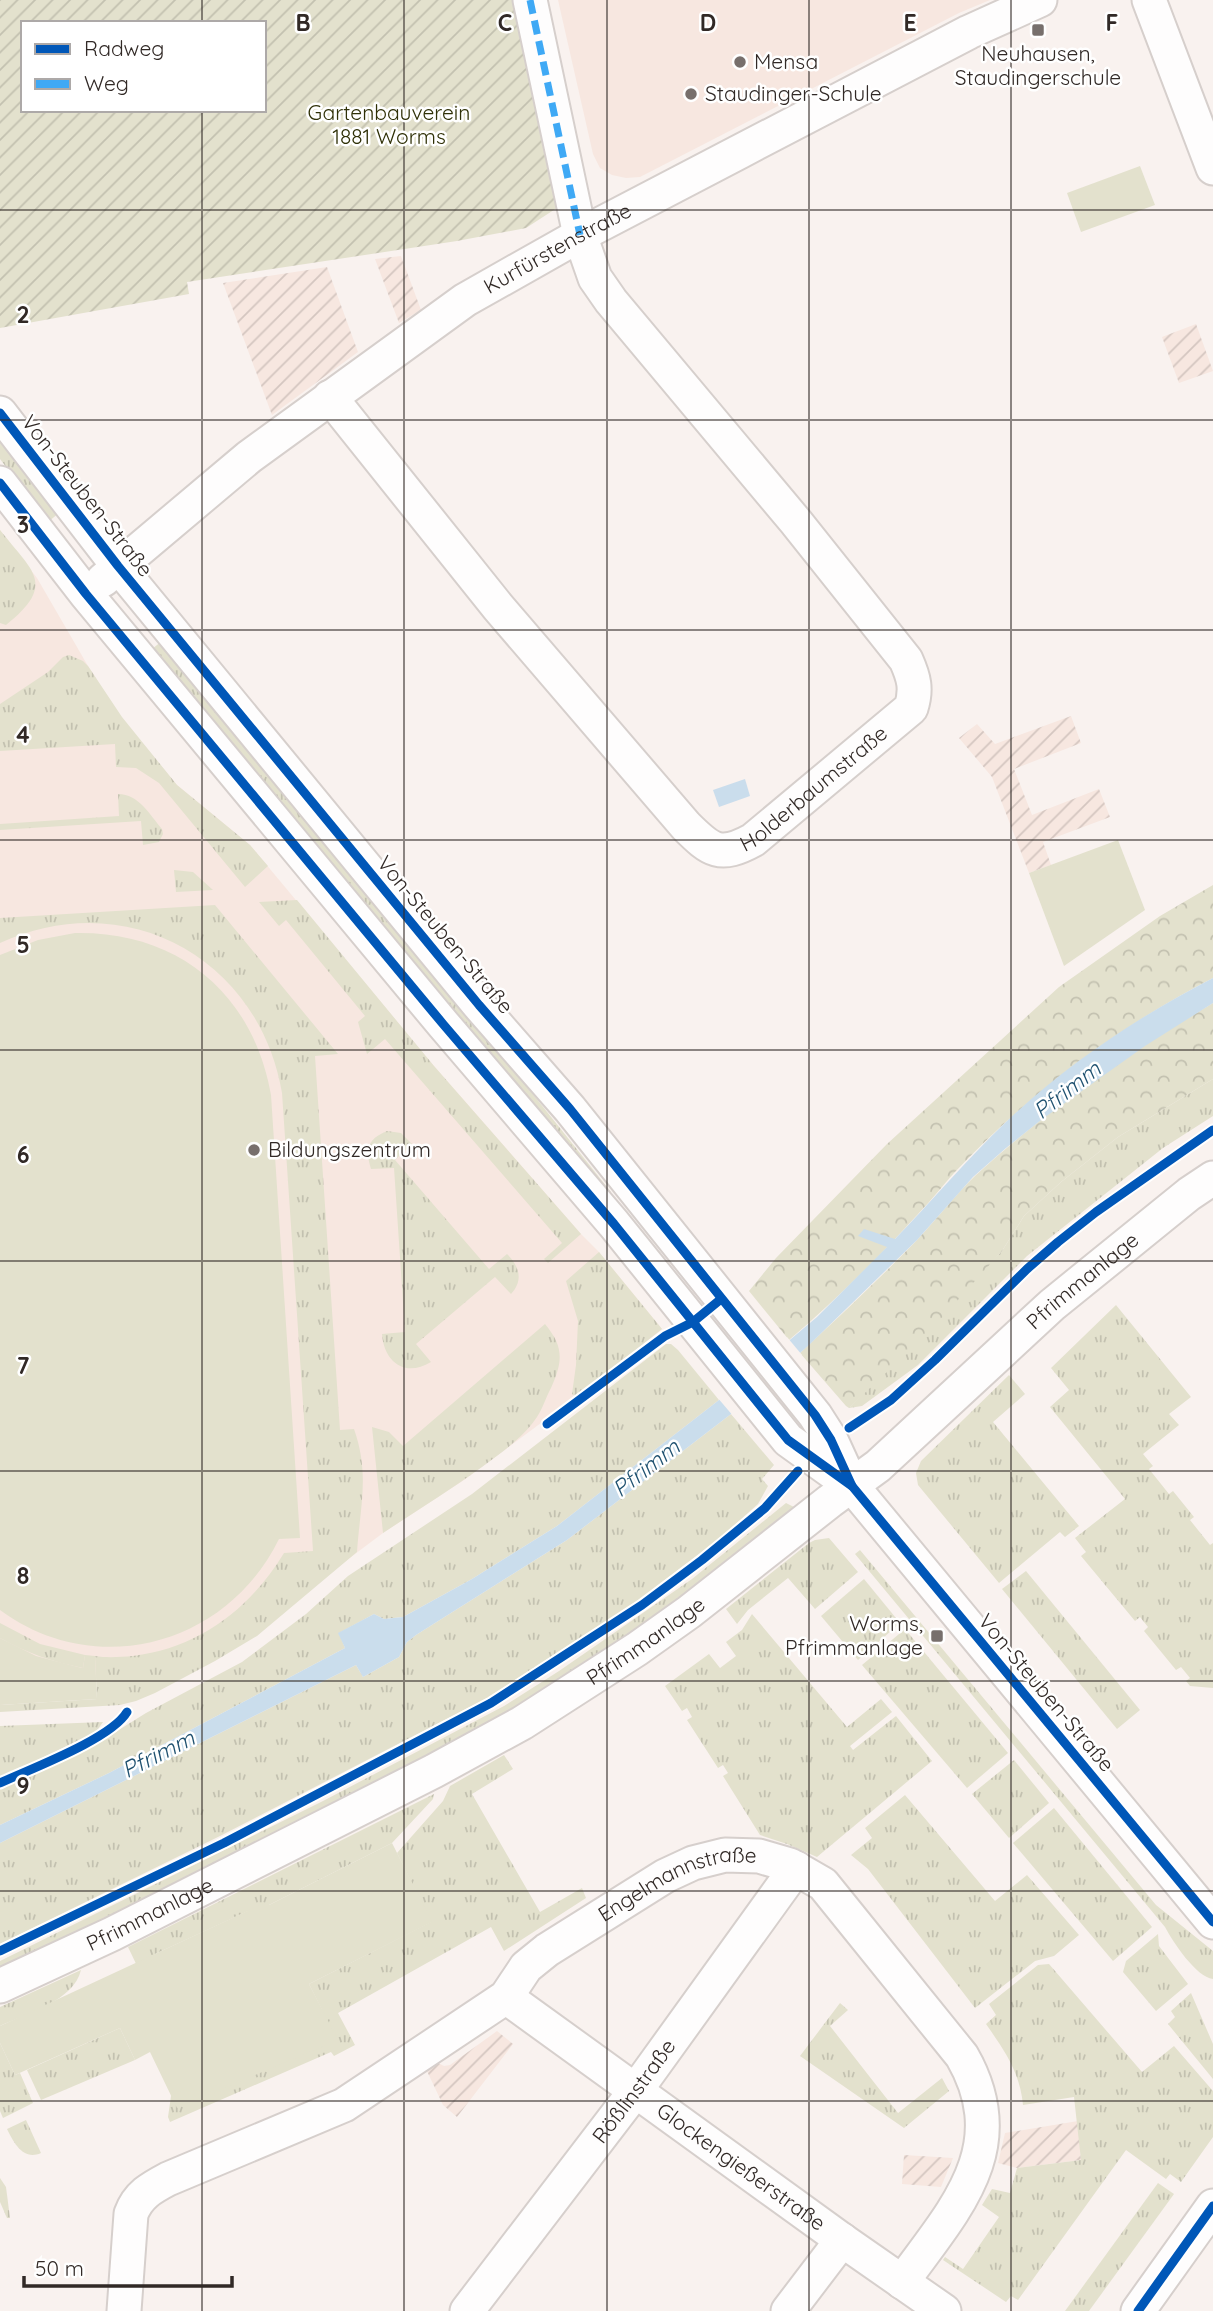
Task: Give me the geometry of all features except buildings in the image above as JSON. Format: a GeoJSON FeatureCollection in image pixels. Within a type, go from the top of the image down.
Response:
{"type":"FeatureCollection","features":[{"type":"Feature","properties":{"kind":"street"},"geometry":{"type":"LineString","coordinates":[[530,0],[580,235]]}},
{"type":"Feature","properties":{"kind":"street","name":"Kurfürstenstraße"},"geometry":{"type":"LineString","coordinates":[[118,566],[249,457],[465,300],[580,235],[969,32],[1040,0]]}},
{"type":"Feature","properties":{"kind":"street"},"geometry":{"type":"LineString","coordinates":[[1149,0],[1213,168]]}},
{"type":"Feature","properties":{"kind":"street","name":"Holderbaumstraße"},"geometry":{"type":"LineString","coordinates":[[330,397],[498,607],[686,826],[704,844],[719,851],[737,848],[753,840],[911,708],[916,693],[914,676],[906,660],[796,522],[611,301],[595,278],[580,235]]}},
{"type":"Feature","properties":{"kind":"street","name":"Von-Steuben-Straße"},"geometry":{"type":"LineString","coordinates":[[0,413],[118,566],[470,994],[570,1109],[816,1415],[852,1486]]}},
{"type":"Feature","properties":{"kind":"street","name":"Von-Steuben-Straße"},"geometry":{"type":"LineString","coordinates":[[0,483],[86,594],[694,1322],[788,1440],[852,1486],[1213,1922]]}},
{"type":"Feature","properties":{"kind":"street","name":"Von-Steuben-Straße"},"geometry":{"type":"LineString","coordinates":[[86,594],[118,566]]}},
{"type":"Feature","properties":{"kind":"street","name":"Pfrimmanlage"},"geometry":{"type":"LineString","coordinates":[[0,1986],[290,1846],[522,1723],[625,1656],[689,1612],[878,1466],[1061,1297],[1189,1194],[1213,1178]]}},
{"type":"Feature","properties":{"kind":"street","name":"Engelmannstraße"},"geometry":{"type":"LineString","coordinates":[[124,2311],[131,2214],[146,2192],[169,2179],[344,2105],[506,1997],[526,1967],[547,1950],[685,1866],[708,1858],[741,1855],[775,1860],[796,1868],[823,1884],[962,2056],[979,2094],[983,2137],[973,2177],[960,2201],[902,2282]]}},
{"type":"Feature","properties":{"kind":"street","name":"Rößlinstraße"},"geometry":{"type":"LineString","coordinates":[[467,2311],[636,2090],[796,1868]]}},
{"type":"Feature","properties":{"kind":"street","name":"Glockengießerstraße"},"geometry":{"type":"LineString","coordinates":[[506,1997],[944,2311]]}},
{"type":"Feature","properties":{"kind":"street"},"geometry":{"type":"LineString","coordinates":[[1138,2311],[1213,2206]]}},
{"type":"Feature","properties":{"kind":"street"},"geometry":{"type":"LineString","coordinates":[[788,2311],[842,2240]]}},
{"type":"Feature","properties":{"kind":"shaded area","name":"Staudinger-Schule"},"geometry":{"type":"Polygon","coordinates":[[[558,0],[990,0],[959,13],[640,177],[626,178],[612,175],[600,168],[593,154],[558,0]]]}},
{"type":"Feature","properties":{"kind":"shaded area"},"geometry":{"type":"Polygon","coordinates":[[[401,256],[421,310],[399,323],[375,259],[401,256]]]}},
{"type":"Feature","properties":{"kind":"shaded area"},"geometry":{"type":"Polygon","coordinates":[[[327,267],[358,352],[272,415],[223,283],[327,267]]]}},
{"type":"Feature","properties":{"kind":"shaded area"},"geometry":{"type":"Polygon","coordinates":[[[1196,324],[1213,371],[1179,383],[1162,337],[1196,324]]]}},
{"type":"Feature","properties":{"kind":"shaded area","name":"Bildungszentrum"},"geometry":{"type":"Polygon","coordinates":[[[0,530],[37,578],[121,717],[177,785],[250,845],[434,1066],[599,1252],[662,1329],[464,1480],[383,1533],[339,1566],[192,1659],[0,1705],[0,530]]]}},
{"type":"Feature","properties":{"kind":"shaded area"},"geometry":{"type":"Polygon","coordinates":[[[1071,716],[1081,743],[1014,769],[1032,815],[1099,789],[1110,817],[1043,842],[1051,865],[1029,873],[992,777],[959,738],[977,724],[995,744],[1071,716]]]}},
{"type":"Feature","properties":{"kind":"shaded area"},"geometry":{"type":"Polygon","coordinates":[[[497,2031],[513,2044],[457,2117],[443,2105],[426,2069],[436,2062],[444,2066],[450,2065],[497,2031]]]}},
{"type":"Feature","properties":{"kind":"shaded area"},"geometry":{"type":"Polygon","coordinates":[[[1078,2121],[1081,2160],[1017,2168],[998,2163],[1005,2133],[1078,2121]]]}},
{"type":"Feature","properties":{"kind":"shaded area"},"geometry":{"type":"Polygon","coordinates":[[[904,2155],[953,2158],[941,2187],[902,2184],[904,2155]]]}},
{"type":"Feature","properties":{"kind":"green space","name":"Gartenbauverein 1881 Worms"},"geometry":{"type":"Polygon","coordinates":[[[0,0],[513,0],[560,206],[526,228],[187,282],[189,294],[0,328],[0,0]]]}},
{"type":"Feature","properties":{"kind":"green space"},"geometry":{"type":"Polygon","coordinates":[[[1140,166],[1155,205],[1081,232],[1067,193],[1140,166]]]}},
{"type":"Feature","properties":{"kind":"green space"},"geometry":{"type":"Polygon","coordinates":[[[0,437],[59,513],[48,522],[0,459],[0,437]]]}},
{"type":"Feature","properties":{"kind":"green space"},"geometry":{"type":"Polygon","coordinates":[[[0,530],[30,567],[35,588],[32,599],[6,625],[0,623],[0,530]]]}},
{"type":"Feature","properties":{"kind":"green space"},"geometry":{"type":"Polygon","coordinates":[[[162,641],[472,1018],[611,1192],[608,1195],[463,1025],[152,649],[162,641]]]}},
{"type":"Feature","properties":{"kind":"green space"},"geometry":{"type":"Polygon","coordinates":[[[69,655],[88,666],[122,717],[177,785],[250,845],[268,866],[245,887],[159,783],[136,768],[116,767],[115,744],[0,751],[0,704],[69,655]]]}},
{"type":"Feature","properties":{"kind":"green space"},"geometry":{"type":"Polygon","coordinates":[[[118,794],[138,801],[148,812],[162,829],[159,842],[143,845],[141,821],[0,830],[0,824],[119,816],[118,794]]]}},
{"type":"Feature","properties":{"kind":"green space"},"geometry":{"type":"Polygon","coordinates":[[[1118,840],[1145,910],[1064,966],[1029,873],[1118,840]]]}},
{"type":"Feature","properties":{"kind":"green space"},"geometry":{"type":"Polygon","coordinates":[[[174,870],[193,872],[213,890],[176,892],[174,870]]]}},
{"type":"Feature","properties":{"kind":"green space"},"geometry":{"type":"Polygon","coordinates":[[[1213,885],[1213,978],[1142,1018],[1108,1041],[1012,1116],[954,1173],[872,1262],[789,1340],[749,1291],[776,1258],[887,1144],[1059,987],[1160,916],[1213,885]]]}},
{"type":"Feature","properties":{"kind":"green space"},"geometry":{"type":"Polygon","coordinates":[[[297,900],[434,1066],[581,1234],[548,1263],[544,1259],[562,1243],[385,1039],[367,1054],[358,1022],[365,1016],[286,920],[279,926],[259,902],[297,900]]]}},
{"type":"Feature","properties":{"kind":"green space"},"geometry":{"type":"Polygon","coordinates":[[[215,905],[338,1054],[315,1056],[340,1430],[354,1429],[362,1461],[363,1490],[357,1552],[257,1636],[155,1693],[120,1705],[0,1712],[0,1705],[97,1699],[95,1656],[128,1656],[157,1652],[201,1635],[239,1608],[255,1592],[284,1553],[313,1551],[282,1093],[268,1045],[246,1004],[216,971],[180,946],[139,929],[94,923],[47,927],[0,943],[0,918],[215,905]]]}},
{"type":"Feature","properties":{"kind":"green space"},"geometry":{"type":"Polygon","coordinates":[[[75,933],[112,935],[147,943],[178,956],[205,975],[228,998],[247,1026],[262,1059],[271,1095],[300,1538],[279,1539],[256,1575],[227,1605],[193,1627],[156,1641],[117,1647],[77,1644],[37,1632],[0,1610],[0,955],[38,940],[75,933]]]}},
{"type":"Feature","properties":{"kind":"green space"},"geometry":{"type":"Polygon","coordinates":[[[1213,1003],[1213,1079],[1118,1137],[1061,1182],[1024,1216],[1002,1251],[930,1331],[849,1408],[846,1406],[800,1353],[887,1270],[968,1183],[1003,1151],[1090,1083],[1213,1003]]]}},
{"type":"Feature","properties":{"kind":"green space"},"geometry":{"type":"Polygon","coordinates":[[[1213,1079],[1213,1116],[1163,1148],[1027,1256],[918,1365],[862,1406],[849,1408],[1002,1251],[1024,1216],[1061,1182],[1118,1137],[1213,1079]]]}},
{"type":"Feature","properties":{"kind":"green space"},"geometry":{"type":"Polygon","coordinates":[[[387,1131],[401,1133],[412,1144],[395,1160],[489,1269],[507,1254],[515,1263],[519,1278],[511,1294],[495,1277],[416,1344],[431,1362],[422,1367],[405,1368],[397,1364],[387,1352],[382,1334],[405,1332],[394,1168],[371,1169],[368,1156],[369,1146],[375,1138],[387,1131]]]}},
{"type":"Feature","properties":{"kind":"green space"},"geometry":{"type":"Polygon","coordinates":[[[599,1252],[662,1329],[576,1397],[572,1394],[578,1321],[566,1281],[599,1252]]]}},
{"type":"Feature","properties":{"kind":"green space"},"geometry":{"type":"Polygon","coordinates":[[[1116,1305],[1191,1397],[1169,1414],[1179,1425],[1143,1454],[1153,1466],[1149,1469],[1169,1494],[1173,1491],[1194,1517],[1190,1520],[1210,1545],[1213,1543],[1213,1688],[1190,1686],[1186,1681],[1190,1678],[1181,1667],[1176,1670],[1144,1631],[1148,1627],[1140,1617],[1135,1621],[1081,1556],[1086,1552],[1075,1538],[1125,1499],[1050,1407],[1069,1390],[1051,1368],[1116,1305]]]}},
{"type":"Feature","properties":{"kind":"green space"},"geometry":{"type":"Polygon","coordinates":[[[545,1324],[556,1340],[560,1354],[558,1370],[539,1414],[531,1425],[482,1467],[383,1533],[372,1427],[389,1432],[403,1446],[545,1324]]]}},
{"type":"Feature","properties":{"kind":"green space"},"geometry":{"type":"Polygon","coordinates":[[[666,1344],[671,1344],[678,1350],[719,1400],[557,1526],[472,1579],[403,1617],[384,1619],[374,1614],[339,1633],[345,1648],[109,1773],[0,1825],[0,1788],[101,1741],[146,1713],[242,1662],[306,1614],[348,1576],[472,1494],[666,1344]]]}},
{"type":"Feature","properties":{"kind":"green space"},"geometry":{"type":"Polygon","coordinates":[[[1009,1375],[1025,1394],[993,1422],[1079,1526],[1065,1537],[1060,1532],[999,1583],[918,1485],[916,1473],[921,1461],[1009,1375]]]}},
{"type":"Feature","properties":{"kind":"green space"},"geometry":{"type":"Polygon","coordinates":[[[731,1414],[774,1465],[762,1479],[768,1486],[758,1504],[721,1537],[639,1600],[487,1698],[220,1836],[0,1944],[0,1843],[356,1665],[363,1677],[399,1657],[407,1642],[416,1635],[567,1540],[731,1414]]]}},
{"type":"Feature","properties":{"kind":"green space"},"geometry":{"type":"Polygon","coordinates":[[[786,1503],[798,1509],[777,1532],[512,1717],[0,1976],[0,1961],[323,1801],[504,1706],[692,1579],[786,1503]]]}},
{"type":"Feature","properties":{"kind":"green space"},"geometry":{"type":"Polygon","coordinates":[[[829,1538],[858,1572],[815,1609],[788,1578],[748,1610],[737,1624],[726,1609],[809,1543],[829,1538]]]}},
{"type":"Feature","properties":{"kind":"green space"},"geometry":{"type":"Polygon","coordinates":[[[860,1550],[1156,1905],[1213,1951],[1213,1979],[1199,1972],[1186,1958],[1165,1927],[855,1554],[860,1550]]]}},
{"type":"Feature","properties":{"kind":"green space"},"geometry":{"type":"Polygon","coordinates":[[[1026,1571],[1140,1710],[1117,1729],[1002,1589],[1026,1571]]]}},
{"type":"Feature","properties":{"kind":"green space"},"geometry":{"type":"Polygon","coordinates":[[[864,1579],[900,1623],[858,1660],[821,1616],[864,1579]]]}},
{"type":"Feature","properties":{"kind":"green space"},"geometry":{"type":"Polygon","coordinates":[[[752,1614],[847,1727],[881,1699],[892,1712],[850,1746],[853,1750],[896,1716],[932,1761],[817,1857],[760,1835],[723,1776],[728,1773],[723,1765],[718,1768],[687,1720],[692,1717],[687,1708],[682,1711],[665,1686],[709,1654],[720,1668],[736,1656],[726,1642],[742,1630],[752,1614]]]}},
{"type":"Feature","properties":{"kind":"green space"},"geometry":{"type":"Polygon","coordinates":[[[0,1623],[40,1644],[85,1655],[83,1668],[40,1656],[0,1638],[0,1623]]]}},
{"type":"Feature","properties":{"kind":"green space"},"geometry":{"type":"Polygon","coordinates":[[[905,1629],[1008,1753],[967,1788],[862,1665],[905,1629]]]}},
{"type":"Feature","properties":{"kind":"green space"},"geometry":{"type":"Polygon","coordinates":[[[0,1638],[36,1656],[83,1668],[85,1655],[95,1656],[97,1699],[0,1705],[0,1638]]]}},
{"type":"Feature","properties":{"kind":"green space"},"geometry":{"type":"Polygon","coordinates":[[[103,1722],[96,1732],[0,1778],[0,1726],[103,1722]]]}},
{"type":"Feature","properties":{"kind":"green space"},"geometry":{"type":"Polygon","coordinates":[[[504,1755],[513,1769],[472,1794],[540,1912],[582,1888],[586,1898],[504,1951],[491,1927],[338,2013],[355,2045],[334,2056],[331,2052],[170,2122],[168,2117],[173,2082],[322,2010],[309,1984],[431,1922],[397,1853],[443,1801],[450,1786],[504,1755]]]}},
{"type":"Feature","properties":{"kind":"green space"},"geometry":{"type":"Polygon","coordinates":[[[1014,1760],[1049,1803],[1009,1838],[972,1794],[1014,1760]]]}},
{"type":"Feature","properties":{"kind":"green space"},"geometry":{"type":"Polygon","coordinates":[[[434,1794],[433,1799],[392,1843],[269,1905],[246,1912],[155,1954],[139,1970],[128,1947],[434,1794]]]}},
{"type":"Feature","properties":{"kind":"green space"},"geometry":{"type":"Polygon","coordinates":[[[905,1795],[995,1901],[1027,1875],[1079,1935],[1054,1956],[1035,1961],[975,2008],[868,1869],[851,1855],[872,1838],[865,1828],[905,1795]]]}},
{"type":"Feature","properties":{"kind":"green space"},"geometry":{"type":"Polygon","coordinates":[[[1054,1808],[1152,1927],[1113,1961],[1013,1843],[1054,1808]]]}},
{"type":"Feature","properties":{"kind":"green space"},"geometry":{"type":"Polygon","coordinates":[[[392,1843],[432,1922],[309,1984],[338,2040],[177,2108],[150,2052],[135,2060],[120,2028],[15,2075],[0,2043],[0,2026],[267,1902],[269,1905],[392,1843]]]}},
{"type":"Feature","properties":{"kind":"green space"},"geometry":{"type":"Polygon","coordinates":[[[1158,1934],[1159,1946],[1188,1984],[1156,2011],[1123,1972],[1126,1961],[1158,1934]]]}},
{"type":"Feature","properties":{"kind":"green space"},"geometry":{"type":"Polygon","coordinates":[[[1049,1964],[1142,2072],[1174,2046],[1213,2091],[1213,2137],[1181,2182],[1170,2174],[1166,2179],[1126,2150],[1018,2300],[1011,2296],[1006,2302],[943,2260],[945,2257],[963,2269],[999,2217],[982,2205],[992,2189],[1010,2193],[1017,2168],[1081,2160],[1074,2097],[1023,2105],[1015,2072],[986,2024],[996,2015],[989,2004],[1038,1965],[1049,1964]]]}},
{"type":"Feature","properties":{"kind":"green space"},"geometry":{"type":"Polygon","coordinates":[[[81,1970],[77,1981],[59,1998],[0,2026],[0,2007],[81,1970]]]}},
{"type":"Feature","properties":{"kind":"green space"},"geometry":{"type":"Polygon","coordinates":[[[1191,1993],[1213,2044],[1213,2079],[1168,2024],[1175,2017],[1171,2011],[1191,1993]]]}},
{"type":"Feature","properties":{"kind":"green space"},"geometry":{"type":"Polygon","coordinates":[[[840,2003],[848,2010],[830,2026],[898,2113],[942,2078],[949,2091],[904,2128],[800,2056],[840,2003]]]}},
{"type":"Feature","properties":{"kind":"green space"},"geometry":{"type":"Polygon","coordinates":[[[120,2028],[135,2060],[41,2100],[27,2070],[120,2028]]]}},
{"type":"Feature","properties":{"kind":"green space"},"geometry":{"type":"Polygon","coordinates":[[[0,2043],[15,2075],[20,2073],[33,2103],[3,2118],[0,2111],[0,2043]]]}},
{"type":"Feature","properties":{"kind":"green space"},"geometry":{"type":"Polygon","coordinates":[[[26,2120],[41,2153],[24,2153],[7,2129],[26,2120]]]}},
{"type":"Feature","properties":{"kind":"green space"},"geometry":{"type":"Polygon","coordinates":[[[0,2178],[6,2187],[10,2218],[7,2218],[0,2202],[0,2178]]]}},
{"type":"Feature","properties":{"kind":"green space"},"geometry":{"type":"Polygon","coordinates":[[[1158,2183],[1174,2194],[1089,2311],[1065,2311],[1158,2183]]]}},
{"type":"Feature","properties":{"kind":"water"},"geometry":{"type":"Polygon","coordinates":[[[745,779],[750,796],[719,807],[713,790],[745,779]]]}},
{"type":"Feature","properties":{"kind":"water","name":"Pfrimm"},"geometry":{"type":"Polygon","coordinates":[[[1213,978],[1213,1003],[1145,1046],[1006,1148],[973,1177],[917,1240],[809,1345],[731,1414],[567,1540],[416,1635],[407,1642],[399,1657],[363,1677],[356,1665],[0,1843],[0,1825],[109,1773],[345,1648],[338,1633],[374,1614],[384,1619],[403,1617],[472,1579],[557,1526],[719,1400],[817,1317],[887,1247],[858,1236],[864,1229],[895,1239],[992,1136],[1054,1080],[1131,1025],[1213,978]]]}},
{"type":"Feature","properties":{"kind":"pier"},"geometry":{"type":"Polygon","coordinates":[[[787,1337],[802,1355],[734,1417],[717,1397],[787,1337]]]}},
{"type":"Feature","properties":{"kind":"marked path"},"geometry":{"type":"LineString","coordinates":[[530,0],[580,235]]}},
{"type":"Feature","properties":{"kind":"cycle path"},"geometry":{"type":"LineString","coordinates":[[0,413],[118,566],[479,1005],[570,1109],[815,1415],[831,1440],[852,1486]]}},
{"type":"Feature","properties":{"kind":"cycle path"},"geometry":{"type":"LineString","coordinates":[[0,483],[86,594],[443,1024],[614,1224],[788,1440],[852,1486],[1213,1922]]}},
{"type":"Feature","properties":{"kind":"cycle path"},"geometry":{"type":"LineString","coordinates":[[849,1428],[891,1400],[1058,1242],[1213,1130]]}},
{"type":"Feature","properties":{"kind":"cycle path"},"geometry":{"type":"LineString","coordinates":[[547,1424],[665,1336],[693,1322],[721,1299]]}},
{"type":"Feature","properties":{"kind":"cycle path"},"geometry":{"type":"LineString","coordinates":[[0,1951],[224,1843],[491,1703],[642,1605],[702,1560],[765,1508],[798,1471]]}},
{"type":"Feature","properties":{"kind":"cycle path"},"geometry":{"type":"LineString","coordinates":[[0,1783],[88,1743],[105,1733],[127,1712]]}},
{"type":"Feature","properties":{"kind":"cycle path"},"geometry":{"type":"LineString","coordinates":[[1138,2311],[1213,2206]]}},
{"type":"Feature","properties":{"kind":"place","name":"Neuhausen, Staudingerschule"},"geometry":{"type":"Point","coordinates":[1038,30]}},
{"type":"Feature","properties":{"kind":"place","name":"Mensa"},"geometry":{"type":"Point","coordinates":[740,62]}},
{"type":"Feature","properties":{"kind":"place","name":"Staudinger-Schule"},"geometry":{"type":"Point","coordinates":[691,94]}},
{"type":"Feature","properties":{"kind":"place","name":"Bildungszentrum"},"geometry":{"type":"Point","coordinates":[254,1150]}},
{"type":"Feature","properties":{"kind":"place","name":"Worms, Pfrimmanlage"},"geometry":{"type":"Point","coordinates":[937,1636]}}]}
